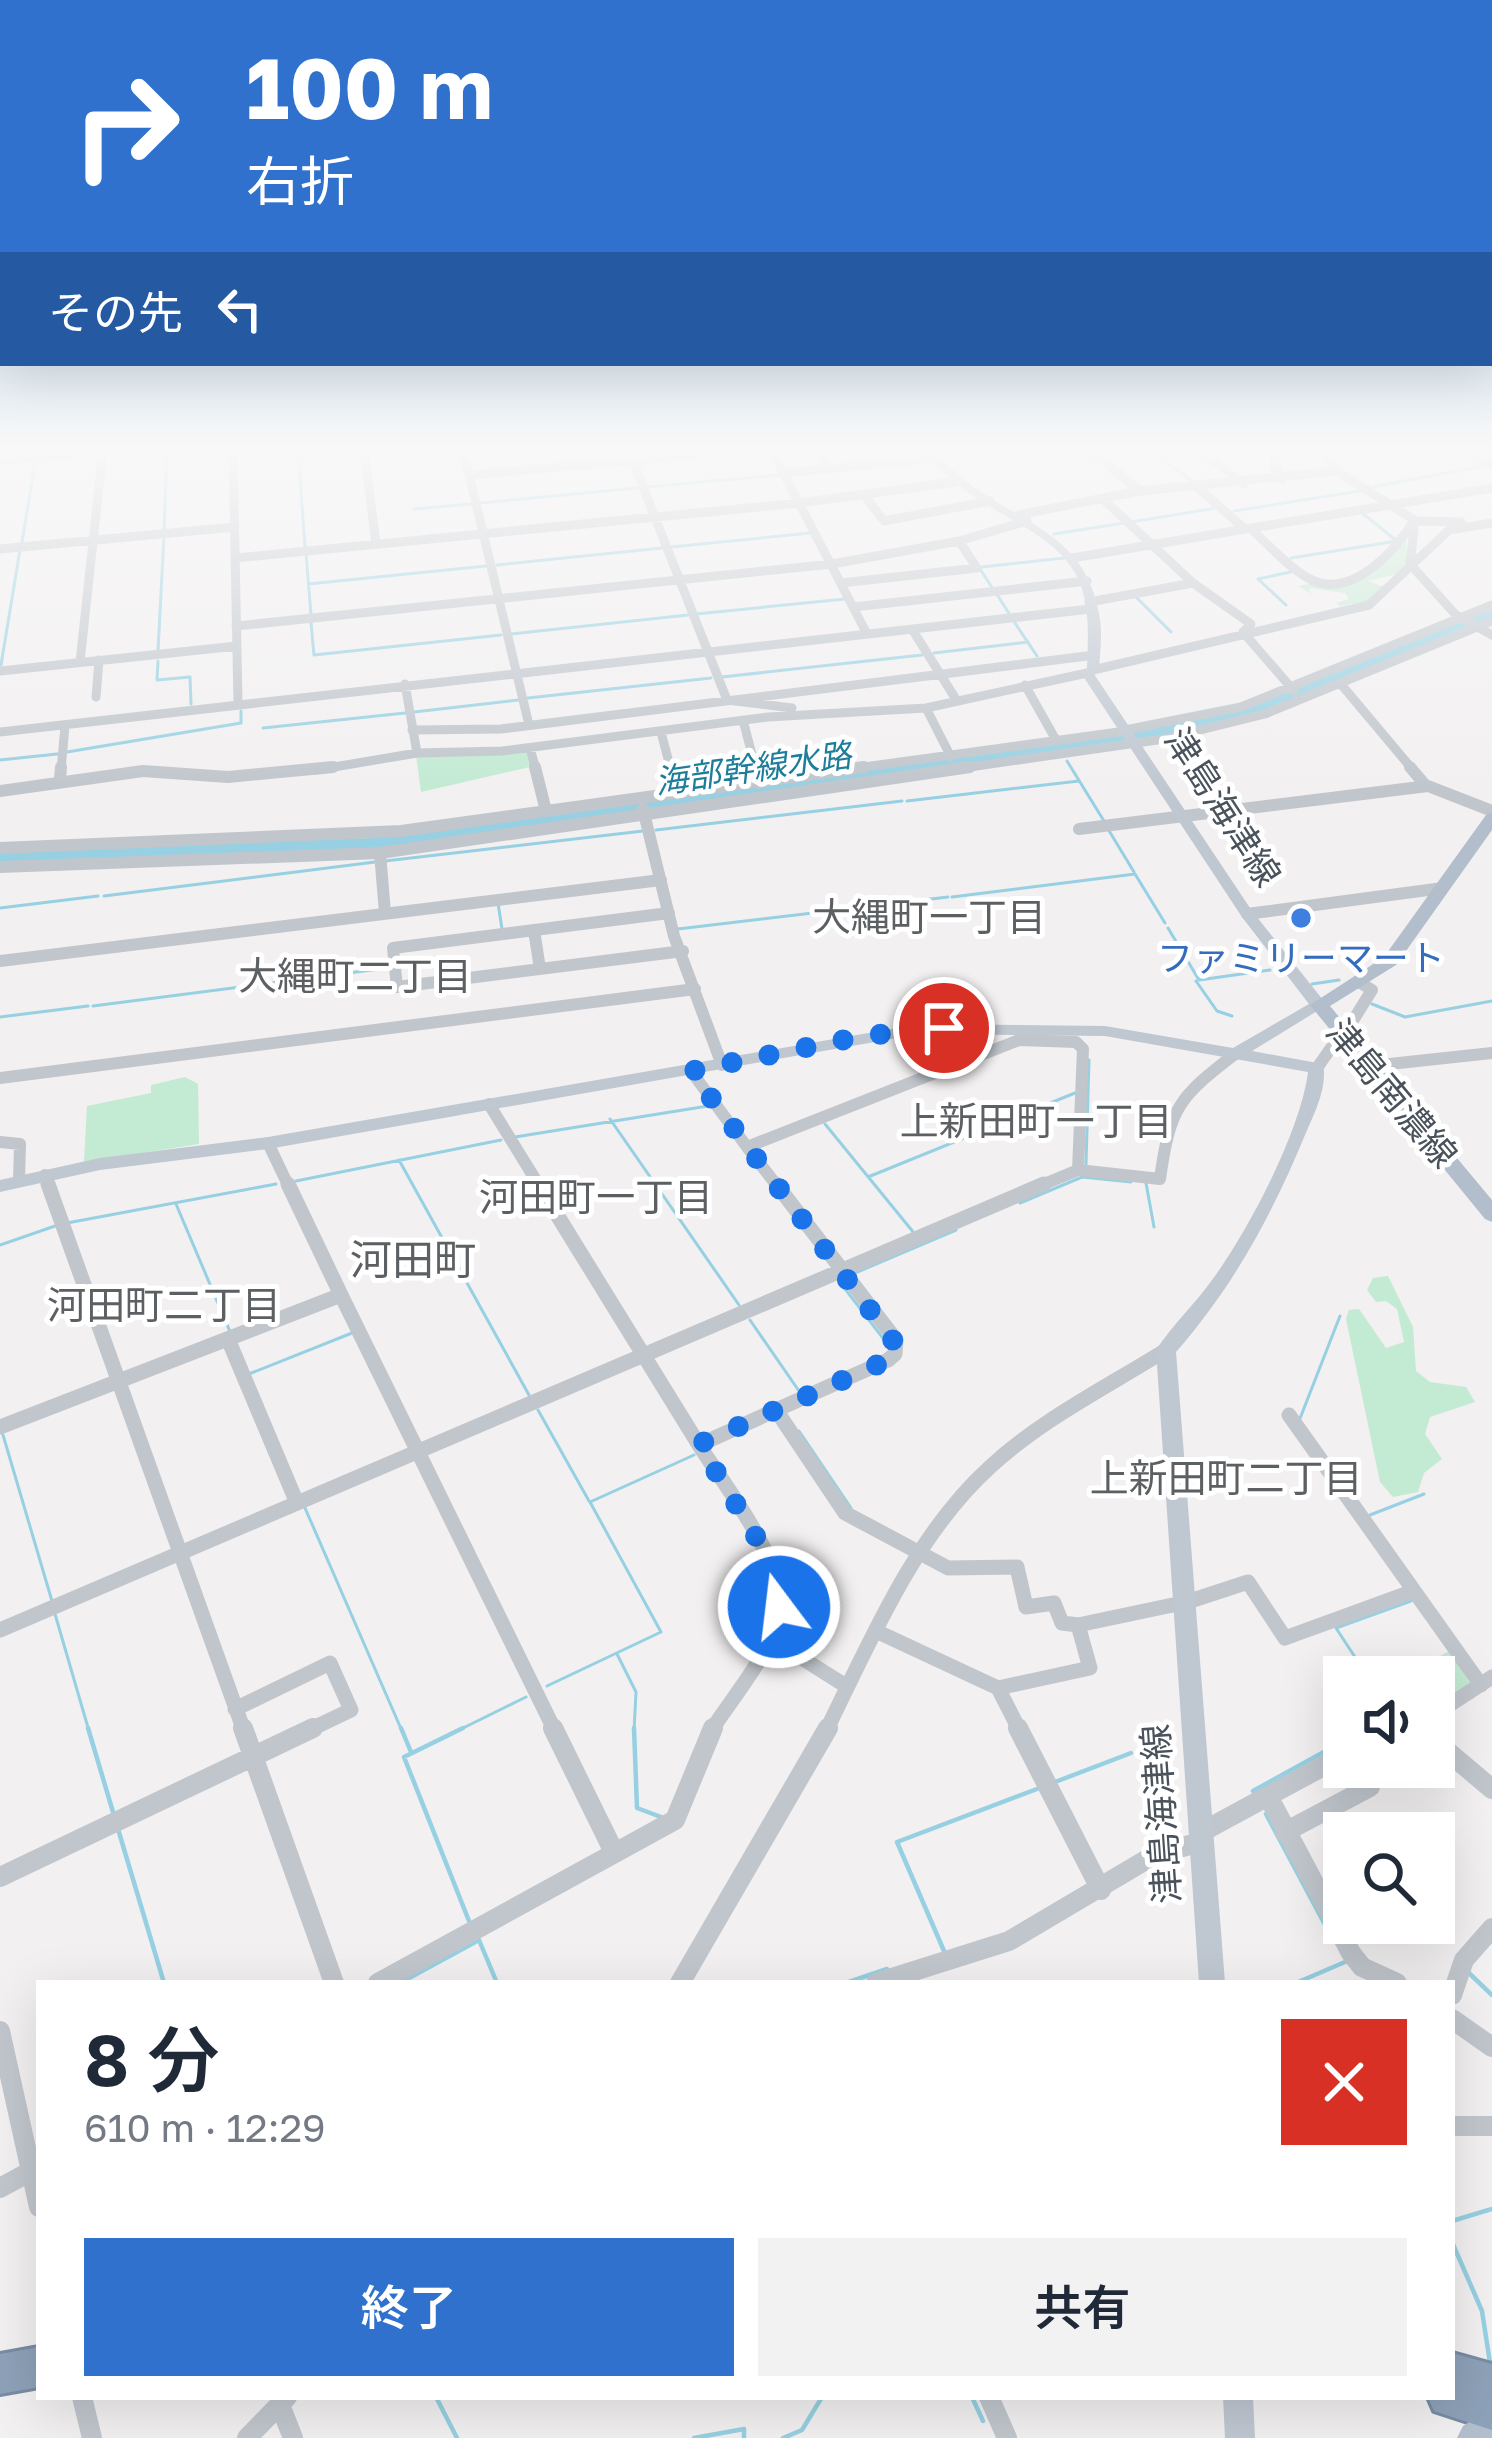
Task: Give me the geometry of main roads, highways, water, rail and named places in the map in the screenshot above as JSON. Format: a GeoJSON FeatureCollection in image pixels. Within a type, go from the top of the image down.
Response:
{"type":"FeatureCollection","features":[{"type":"Feature","properties":{"kind":"highway"},"geometry":{"type":"LineString","coordinates":[[0,2374],[36,2368]]}},
{"type":"Feature","properties":{"kind":"highway"},"geometry":{"type":"LineString","coordinates":[[1455,2374],[1492,2384]]}},
{"type":"Feature","properties":{"kind":"highway"},"geometry":{"type":"LineString","coordinates":[[1455,2399],[1492,2410]]}},
{"type":"Feature","properties":{"kind":"main road","name":"津島海津線"},"geometry":{"type":"LineString","coordinates":[[1075,563],[1087,581],[1095,655],[1090,671],[1247,914],[1319,1005]]}},
{"type":"Feature","properties":{"kind":"main road","name":"津島南濃線"},"geometry":{"type":"LineString","coordinates":[[1492,814],[1390,962],[1319,1005],[1492,1214]]}},
{"type":"Feature","properties":{"kind":"main road"},"geometry":{"type":"LineString","coordinates":[[9,1184],[691,1071],[862,1036],[944,1028],[1105,1031],[1234,1054],[1319,1005]]}},
{"type":"Feature","properties":{"kind":"main road","name":"津島海津線"},"geometry":{"type":"LineString","coordinates":[[1212,1980],[1166,1350],[1229,1275],[1260,1225],[1304,1117],[1317,1068],[1234,1054]]}},
{"type":"Feature","properties":{"kind":"main road"},"geometry":{"type":"LineString","coordinates":[[1238,2400],[1240,2438]]}},
{"type":"Feature","properties":{"kind":"main road"},"geometry":{"type":"LineString","coordinates":[[1474,2438],[1492,2424]]}},
{"type":"Feature","properties":{"kind":"water"},"geometry":{"type":"Polygon","coordinates":[[[1492,607],[1492,617],[1271,708],[1190,731],[399,847],[0,864],[0,850],[372,838],[1129,733],[1217,715],[1492,607]]]}},
{"type":"Feature","properties":{"kind":"waterway"},"geometry":{"type":"LineString","coordinates":[[1,665],[18,563]]}},
{"type":"Feature","properties":{"kind":"waterway"},"geometry":{"type":"LineString","coordinates":[[158,651],[163,563]]}},
{"type":"Feature","properties":{"kind":"waterway"},"geometry":{"type":"LineString","coordinates":[[307,563],[308,584]]}},
{"type":"Feature","properties":{"kind":"waterway"},"geometry":{"type":"LineString","coordinates":[[497,565],[519,563]]}},
{"type":"Feature","properties":{"kind":"waterway"},"geometry":{"type":"LineString","coordinates":[[982,567],[1021,563]]}},
{"type":"Feature","properties":{"kind":"waterway"},"geometry":{"type":"LineString","coordinates":[[308,584],[486,566]]}},
{"type":"Feature","properties":{"kind":"waterway"},"geometry":{"type":"LineString","coordinates":[[980,569],[993,589]]}},
{"type":"Feature","properties":{"kind":"waterway"},"geometry":{"type":"LineString","coordinates":[[1286,605],[1258,579],[1295,571]]}},
{"type":"Feature","properties":{"kind":"waterway"},"geometry":{"type":"LineString","coordinates":[[308,584],[311,615]]}},
{"type":"Feature","properties":{"kind":"waterway"},"geometry":{"type":"LineString","coordinates":[[996,593],[1010,615]]}},
{"type":"Feature","properties":{"kind":"waterway"},"geometry":{"type":"LineString","coordinates":[[1135,596],[1171,632]]}},
{"type":"Feature","properties":{"kind":"waterway"},"geometry":{"type":"LineString","coordinates":[[696,614],[845,599]]}},
{"type":"Feature","properties":{"kind":"waterway"},"geometry":{"type":"LineString","coordinates":[[511,634],[688,615]]}},
{"type":"Feature","properties":{"kind":"waterway"},"geometry":{"type":"LineString","coordinates":[[311,623],[314,655],[501,635]]}},
{"type":"Feature","properties":{"kind":"waterway"},"geometry":{"type":"LineString","coordinates":[[1015,623],[1028,642]]}},
{"type":"Feature","properties":{"kind":"waterway"},"geometry":{"type":"LineString","coordinates":[[934,653],[1028,642]]}},
{"type":"Feature","properties":{"kind":"waterway"},"geometry":{"type":"LineString","coordinates":[[1028,642],[1037,656]]}},
{"type":"Feature","properties":{"kind":"waterway"},"geometry":{"type":"LineString","coordinates":[[722,677],[922,655]]}},
{"type":"Feature","properties":{"kind":"waterway"},"geometry":{"type":"LineString","coordinates":[[158,661],[157,680],[190,677],[191,704]]}},
{"type":"Feature","properties":{"kind":"waterway"},"geometry":{"type":"LineString","coordinates":[[528,698],[711,678]]}},
{"type":"Feature","properties":{"kind":"waterway"},"geometry":{"type":"LineString","coordinates":[[414,712],[518,700]]}},
{"type":"Feature","properties":{"kind":"waterway"},"geometry":{"type":"LineString","coordinates":[[67,752],[241,723],[241,711]]}},
{"type":"Feature","properties":{"kind":"waterway"},"geometry":{"type":"LineString","coordinates":[[263,728],[405,713]]}},
{"type":"Feature","properties":{"kind":"waterway"},"geometry":{"type":"LineString","coordinates":[[0,760],[57,754]]}},
{"type":"Feature","properties":{"kind":"waterway"},"geometry":{"type":"LineString","coordinates":[[1067,761],[1104,821]]}},
{"type":"Feature","properties":{"kind":"waterway"},"geometry":{"type":"LineString","coordinates":[[907,801],[1079,781]]}},
{"type":"Feature","properties":{"kind":"waterway"},"geometry":{"type":"LineString","coordinates":[[656,830],[902,801]]}},
{"type":"Feature","properties":{"kind":"waterway"},"geometry":{"type":"LineString","coordinates":[[1108,829],[1134,872]]}},
{"type":"Feature","properties":{"kind":"waterway"},"geometry":{"type":"LineString","coordinates":[[385,861],[643,831]]}},
{"type":"Feature","properties":{"kind":"waterway"},"geometry":{"type":"LineString","coordinates":[[104,896],[375,862]]}},
{"type":"Feature","properties":{"kind":"waterway"},"geometry":{"type":"LineString","coordinates":[[952,897],[1135,874],[1165,923]]}},
{"type":"Feature","properties":{"kind":"waterway"},"geometry":{"type":"LineString","coordinates":[[0,908],[98,896]]}},
{"type":"Feature","properties":{"kind":"waterway"},"geometry":{"type":"LineString","coordinates":[[678,929],[948,897]]}},
{"type":"Feature","properties":{"kind":"waterway"},"geometry":{"type":"LineString","coordinates":[[498,903],[502,929]]}},
{"type":"Feature","properties":{"kind":"waterway"},"geometry":{"type":"LineString","coordinates":[[1168,928],[1199,980],[1270,970]]}},
{"type":"Feature","properties":{"kind":"waterway"},"geometry":{"type":"LineString","coordinates":[[93,1006],[387,968]]}},
{"type":"Feature","properties":{"kind":"waterway"},"geometry":{"type":"LineString","coordinates":[[1312,984],[1339,980]]}},
{"type":"Feature","properties":{"kind":"waterway"},"geometry":{"type":"LineString","coordinates":[[1196,981],[1217,1011],[1232,1016]]}},
{"type":"Feature","properties":{"kind":"waterway"},"geometry":{"type":"LineString","coordinates":[[1372,1004],[1405,1017],[1492,1001]]}},
{"type":"Feature","properties":{"kind":"waterway"},"geometry":{"type":"LineString","coordinates":[[0,1017],[88,1006]]}},
{"type":"Feature","properties":{"kind":"waterway"},"geometry":{"type":"LineString","coordinates":[[1086,1164],[1089,1060]]}},
{"type":"Feature","properties":{"kind":"waterway"},"geometry":{"type":"LineString","coordinates":[[868,1177],[1075,1093]]}},
{"type":"Feature","properties":{"kind":"waterway"},"geometry":{"type":"LineString","coordinates":[[612,1121],[708,1106]]}},
{"type":"Feature","properties":{"kind":"waterway"},"geometry":{"type":"LineString","coordinates":[[515,1137],[612,1121]]}},
{"type":"Feature","properties":{"kind":"waterway"},"geometry":{"type":"LineString","coordinates":[[612,1121],[739,1305]]}},
{"type":"Feature","properties":{"kind":"waterway"},"geometry":{"type":"LineString","coordinates":[[825,1124],[868,1177]]}},
{"type":"Feature","properties":{"kind":"waterway"},"geometry":{"type":"LineString","coordinates":[[399,1160],[501,1140]]}},
{"type":"Feature","properties":{"kind":"waterway"},"geometry":{"type":"LineString","coordinates":[[296,1181],[399,1160]]}},
{"type":"Feature","properties":{"kind":"waterway"},"geometry":{"type":"LineString","coordinates":[[399,1160],[529,1395]]}},
{"type":"Feature","properties":{"kind":"waterway"},"geometry":{"type":"LineString","coordinates":[[868,1177],[914,1233]]}},
{"type":"Feature","properties":{"kind":"waterway"},"geometry":{"type":"LineString","coordinates":[[1020,1203],[1082,1177],[1131,1182]]}},
{"type":"Feature","properties":{"kind":"waterway"},"geometry":{"type":"LineString","coordinates":[[1146,1183],[1154,1227]]}},
{"type":"Feature","properties":{"kind":"waterway"},"geometry":{"type":"LineString","coordinates":[[67,1223],[276,1184]]}},
{"type":"Feature","properties":{"kind":"waterway"},"geometry":{"type":"LineString","coordinates":[[176,1204],[231,1334]]}},
{"type":"Feature","properties":{"kind":"waterway"},"geometry":{"type":"LineString","coordinates":[[0,1245],[55,1226]]}},
{"type":"Feature","properties":{"kind":"waterway"},"geometry":{"type":"LineString","coordinates":[[855,1273],[956,1230]]}},
{"type":"Feature","properties":{"kind":"waterway"},"geometry":{"type":"LineString","coordinates":[[839,1281],[889,1346]]}},
{"type":"Feature","properties":{"kind":"waterway"},"geometry":{"type":"LineString","coordinates":[[1299,1421],[1340,1316]]}},
{"type":"Feature","properties":{"kind":"waterway"},"geometry":{"type":"LineString","coordinates":[[750,1320],[799,1391]]}},
{"type":"Feature","properties":{"kind":"waterway"},"geometry":{"type":"LineString","coordinates":[[249,1374],[352,1333]]}},
{"type":"Feature","properties":{"kind":"waterway"},"geometry":{"type":"LineString","coordinates":[[538,1410],[589,1501]]}},
{"type":"Feature","properties":{"kind":"waterway"},"geometry":{"type":"LineString","coordinates":[[799,1431],[851,1508]]}},
{"type":"Feature","properties":{"kind":"waterway"},"geometry":{"type":"LineString","coordinates":[[3,1435],[52,1601]]}},
{"type":"Feature","properties":{"kind":"waterway"},"geometry":{"type":"LineString","coordinates":[[547,1686],[661,1632],[590,1502],[694,1455]]}},
{"type":"Feature","properties":{"kind":"waterway"},"geometry":{"type":"LineString","coordinates":[[1370,1515],[1424,1494]]}},
{"type":"Feature","properties":{"kind":"waterway"},"geometry":{"type":"LineString","coordinates":[[305,1508],[402,1731]]}},
{"type":"Feature","properties":{"kind":"waterway"},"geometry":{"type":"LineString","coordinates":[[1354,1656],[1336,1628],[1411,1601]]}},
{"type":"Feature","properties":{"kind":"waterway"},"geometry":{"type":"LineString","coordinates":[[55,1614],[89,1731]]}},
{"type":"Feature","properties":{"kind":"waterway"},"geometry":{"type":"LineString","coordinates":[[617,1654],[636,1692],[634,1730]]}},
{"type":"Feature","properties":{"kind":"waterway"},"geometry":{"type":"LineString","coordinates":[[457,1731],[526,1697]]}},
{"type":"Feature","properties":{"kind":"waterway"},"geometry":{"type":"LineString","coordinates":[[88,1728],[113,1812]]}},
{"type":"Feature","properties":{"kind":"waterway"},"geometry":{"type":"LineString","coordinates":[[401,1728],[411,1752]]}},
{"type":"Feature","properties":{"kind":"waterway"},"geometry":{"type":"LineString","coordinates":[[463,1728],[404,1757],[469,1921]]}},
{"type":"Feature","properties":{"kind":"waterway"},"geometry":{"type":"LineString","coordinates":[[634,1730],[637,1808],[661,1817]]}},
{"type":"Feature","properties":{"kind":"waterway"},"geometry":{"type":"LineString","coordinates":[[1055,1782],[1131,1753]]}},
{"type":"Feature","properties":{"kind":"waterway"},"geometry":{"type":"LineString","coordinates":[[1253,1791],[1323,1753]]}},
{"type":"Feature","properties":{"kind":"waterway"},"geometry":{"type":"LineString","coordinates":[[944,1951],[897,1842],[1037,1789]]}},
{"type":"Feature","properties":{"kind":"waterway"},"geometry":{"type":"LineString","coordinates":[[1266,1814],[1323,1921]]}},
{"type":"Feature","properties":{"kind":"waterway"},"geometry":{"type":"LineString","coordinates":[[118,1829],[163,1980]]}},
{"type":"Feature","properties":{"kind":"waterway"},"geometry":{"type":"LineString","coordinates":[[406,1980],[479,1940],[496,1980]]}},
{"type":"Feature","properties":{"kind":"waterway"},"geometry":{"type":"LineString","coordinates":[[1303,1980],[1345,1962]]}},
{"type":"Feature","properties":{"kind":"waterway"},"geometry":{"type":"LineString","coordinates":[[855,1980],[887,1969]]}},
{"type":"Feature","properties":{"kind":"waterway"},"geometry":{"type":"LineString","coordinates":[[1469,1973],[1492,1995]]}},
{"type":"Feature","properties":{"kind":"waterway"},"geometry":{"type":"LineString","coordinates":[[1455,2220],[1492,2209]]}},
{"type":"Feature","properties":{"kind":"waterway"},"geometry":{"type":"LineString","coordinates":[[1455,2249],[1482,2311],[1490,2363]]}},
{"type":"Feature","properties":{"kind":"waterway"},"geometry":{"type":"LineString","coordinates":[[438,2400],[457,2438]]}},
{"type":"Feature","properties":{"kind":"waterway"},"geometry":{"type":"LineString","coordinates":[[783,2438],[802,2430],[820,2400]]}},
{"type":"Feature","properties":{"kind":"waterway"},"geometry":{"type":"LineString","coordinates":[[973,2400],[983,2421]]}},
{"type":"Feature","properties":{"kind":"waterway"},"geometry":{"type":"LineString","coordinates":[[694,2438],[744,2429],[744,2438]]}},
{"type":"Feature","properties":{"kind":"place","name":"ファミリーマート"},"geometry":{"type":"Point","coordinates":[1301,918]}},
{"type":"Feature","properties":{"kind":"district","name":"大縄町一丁目"},"geometry":{"type":"Point","coordinates":[929,917]}},
{"type":"Feature","properties":{"kind":"district","name":"大縄町二丁目"},"geometry":{"type":"Point","coordinates":[355,976]}},
{"type":"Feature","properties":{"kind":"district","name":"上新田町一丁目"},"geometry":{"type":"Point","coordinates":[1036,1121]}},
{"type":"Feature","properties":{"kind":"district","name":"河田町一丁目"},"geometry":{"type":"Point","coordinates":[596,1197]}},
{"type":"Feature","properties":{"kind":"district","name":"河田町"},"geometry":{"type":"Point","coordinates":[413,1260]}},
{"type":"Feature","properties":{"kind":"district","name":"河田町二丁目"},"geometry":{"type":"Point","coordinates":[164,1305]}},
{"type":"Feature","properties":{"kind":"district","name":"上新田町二丁目"},"geometry":{"type":"Point","coordinates":[1226,1478]}},
{"type":"Feature","properties":{"kind":"water label","name":"海部幹線水路"},"geometry":{"type":"Point","coordinates":[753,768]}}]}
